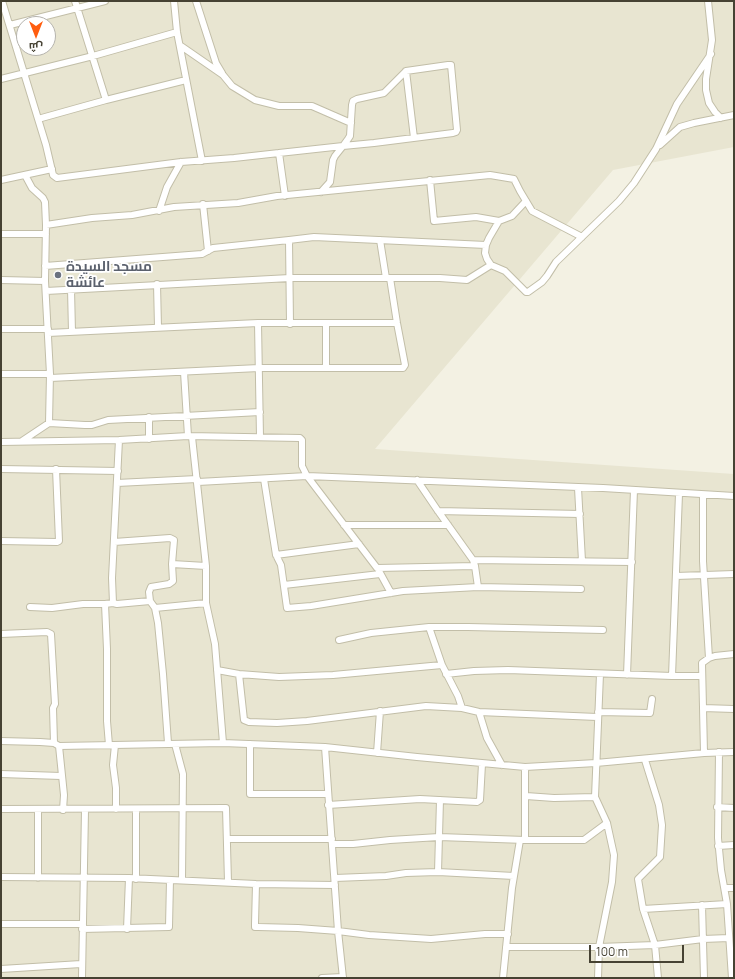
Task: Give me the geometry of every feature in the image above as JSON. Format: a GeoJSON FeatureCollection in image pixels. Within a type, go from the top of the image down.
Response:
{"type":"FeatureCollection","features":[{"type":"Feature","properties":{"kind":"street"},"geometry":{"type":"LineString","coordinates":[[2,1],[52,169],[57,178],[181,162],[279,153],[343,146],[414,138],[456,132],[451,66],[448,65],[406,71],[384,93],[354,101],[350,136],[343,146],[333,160],[330,182],[321,192]]}},
{"type":"Feature","properties":{"kind":"street"},"geometry":{"type":"LineString","coordinates":[[75,1],[106,100]]}},
{"type":"Feature","properties":{"kind":"street"},"geometry":{"type":"LineString","coordinates":[[1,23],[105,1]]}},
{"type":"Feature","properties":{"kind":"street"},"geometry":{"type":"LineString","coordinates":[[174,1],[177,32],[181,46],[186,80],[202,160]]}},
{"type":"Feature","properties":{"kind":"street"},"geometry":{"type":"LineString","coordinates":[[196,1],[216,63],[232,86],[255,100],[279,106],[312,106],[351,123]]}},
{"type":"Feature","properties":{"kind":"street"},"geometry":{"type":"LineString","coordinates":[[708,1],[712,40],[706,79],[706,90],[709,103],[721,118]]}},
{"type":"Feature","properties":{"kind":"street"},"geometry":{"type":"LineString","coordinates":[[1,79],[24,72],[93,56],[177,32]]}},
{"type":"Feature","properties":{"kind":"street"},"geometry":{"type":"LineString","coordinates":[[181,46],[223,75]]}},
{"type":"Feature","properties":{"kind":"street"},"geometry":{"type":"LineString","coordinates":[[499,221],[486,245],[486,259],[491,265],[505,271],[524,291],[528,292],[542,282],[556,262],[582,238],[634,183],[656,149],[677,104],[711,54]]}},
{"type":"Feature","properties":{"kind":"street"},"geometry":{"type":"LineString","coordinates":[[406,71],[414,138]]}},
{"type":"Feature","properties":{"kind":"street"},"geometry":{"type":"LineString","coordinates":[[38,119],[186,80]]}},
{"type":"Feature","properties":{"kind":"street"},"geometry":{"type":"LineString","coordinates":[[656,149],[680,127],[734,115]]}},
{"type":"Feature","properties":{"kind":"street"},"geometry":{"type":"LineString","coordinates":[[279,153],[285,196]]}},
{"type":"Feature","properties":{"kind":"street"},"geometry":{"type":"LineString","coordinates":[[159,210],[167,187],[181,162]]}},
{"type":"Feature","properties":{"kind":"street"},"geometry":{"type":"LineString","coordinates":[[1,180],[52,169]]}},
{"type":"Feature","properties":{"kind":"street"},"geometry":{"type":"LineString","coordinates":[[25,175],[32,188],[43,198],[45,202],[45,281],[50,376],[49,423]]}},
{"type":"Feature","properties":{"kind":"street"},"geometry":{"type":"LineString","coordinates":[[46,225],[174,207],[238,203],[321,192],[490,175],[516,180],[526,201],[535,213],[582,238]]}},
{"type":"Feature","properties":{"kind":"street"},"geometry":{"type":"LineString","coordinates":[[430,180],[434,221],[476,217],[499,221],[512,216],[526,201]]}},
{"type":"Feature","properties":{"kind":"street"},"geometry":{"type":"LineString","coordinates":[[203,204],[208,251]]}},
{"type":"Feature","properties":{"kind":"street"},"geometry":{"type":"LineString","coordinates":[[1,234],[46,234]]}},
{"type":"Feature","properties":{"kind":"street"},"geometry":{"type":"LineString","coordinates":[[45,266],[202,254],[213,248],[324,236],[486,245]]}},
{"type":"Feature","properties":{"kind":"street"},"geometry":{"type":"LineString","coordinates":[[289,240],[290,324]]}},
{"type":"Feature","properties":{"kind":"street"},"geometry":{"type":"LineString","coordinates":[[1,374],[50,376],[259,368],[403,368],[405,365],[380,240]]}},
{"type":"Feature","properties":{"kind":"street"},"geometry":{"type":"LineString","coordinates":[[46,291],[290,278],[440,278],[467,280],[491,265]]}},
{"type":"Feature","properties":{"kind":"street"},"geometry":{"type":"LineString","coordinates":[[1,280],[45,281]]}},
{"type":"Feature","properties":{"kind":"street"},"geometry":{"type":"LineString","coordinates":[[157,284],[158,327]]}},
{"type":"Feature","properties":{"kind":"street"},"geometry":{"type":"LineString","coordinates":[[71,289],[72,332]]}},
{"type":"Feature","properties":{"kind":"street"},"geometry":{"type":"LineString","coordinates":[[1,329],[72,332],[258,323],[397,323]]}},
{"type":"Feature","properties":{"kind":"street"},"geometry":{"type":"LineString","coordinates":[[258,323],[260,436]]}},
{"type":"Feature","properties":{"kind":"street"},"geometry":{"type":"LineString","coordinates":[[326,324],[326,368]]}},
{"type":"Feature","properties":{"kind":"street"},"geometry":{"type":"LineString","coordinates":[[184,372],[187,416],[197,481],[206,566],[206,603],[215,644],[223,743]]}},
{"type":"Feature","properties":{"kind":"street"},"geometry":{"type":"LineString","coordinates":[[21,442],[49,423],[85,425],[108,420],[260,412]]}},
{"type":"Feature","properties":{"kind":"street"},"geometry":{"type":"LineString","coordinates":[[149,417],[149,438]]}},
{"type":"Feature","properties":{"kind":"street"},"geometry":{"type":"LineString","coordinates":[[1,442],[119,440],[190,436],[260,436],[302,438],[302,466],[307,476],[377,568],[391,593]]}},
{"type":"Feature","properties":{"kind":"street"},"geometry":{"type":"LineString","coordinates":[[113,603],[112,578],[119,440]]}},
{"type":"Feature","properties":{"kind":"street"},"geometry":{"type":"LineString","coordinates":[[1,469],[118,471]]}},
{"type":"Feature","properties":{"kind":"street"},"geometry":{"type":"LineString","coordinates":[[1,541],[59,541],[56,469]]}},
{"type":"Feature","properties":{"kind":"street"},"geometry":{"type":"LineString","coordinates":[[117,483],[264,479],[307,476],[634,490],[679,494],[734,496]]}},
{"type":"Feature","properties":{"kind":"street"},"geometry":{"type":"LineString","coordinates":[[264,479],[276,555],[281,565],[287,608],[290,609],[391,593],[478,587],[581,589]]}},
{"type":"Feature","properties":{"kind":"street"},"geometry":{"type":"LineString","coordinates":[[417,480],[474,563],[478,587]]}},
{"type":"Feature","properties":{"kind":"street"},"geometry":{"type":"LineString","coordinates":[[578,488],[582,561]]}},
{"type":"Feature","properties":{"kind":"street"},"geometry":{"type":"LineString","coordinates":[[627,675],[634,490]]}},
{"type":"Feature","properties":{"kind":"street"},"geometry":{"type":"LineString","coordinates":[[672,676],[679,494]]}},
{"type":"Feature","properties":{"kind":"street"},"geometry":{"type":"LineString","coordinates":[[703,495],[703,575],[706,603],[708,658]]}},
{"type":"Feature","properties":{"kind":"street"},"geometry":{"type":"LineString","coordinates":[[438,511],[580,514]]}},
{"type":"Feature","properties":{"kind":"street"},"geometry":{"type":"LineString","coordinates":[[344,525],[448,525]]}},
{"type":"Feature","properties":{"kind":"street"},"geometry":{"type":"LineString","coordinates":[[114,542],[151,538],[173,538],[174,540],[172,564],[173,581],[169,584],[151,588],[149,592],[150,601],[155,608],[163,674],[168,743]]}},
{"type":"Feature","properties":{"kind":"street"},"geometry":{"type":"LineString","coordinates":[[276,555],[359,544]]}},
{"type":"Feature","properties":{"kind":"street"},"geometry":{"type":"LineString","coordinates":[[377,568],[474,563],[582,561],[632,562]]}},
{"type":"Feature","properties":{"kind":"street"},"geometry":{"type":"LineString","coordinates":[[172,564],[206,566]]}},
{"type":"Feature","properties":{"kind":"street"},"geometry":{"type":"LineString","coordinates":[[284,585],[380,574]]}},
{"type":"Feature","properties":{"kind":"street"},"geometry":{"type":"LineString","coordinates":[[676,576],[734,574]]}},
{"type":"Feature","properties":{"kind":"street"},"geometry":{"type":"LineString","coordinates":[[30,607],[52,608],[83,604],[117,604],[150,601]]}},
{"type":"Feature","properties":{"kind":"street"},"geometry":{"type":"LineString","coordinates":[[155,608],[206,603]]}},
{"type":"Feature","properties":{"kind":"street"},"geometry":{"type":"LineString","coordinates":[[105,604],[107,649],[107,721],[112,745],[116,788],[116,810]]}},
{"type":"Feature","properties":{"kind":"street"},"geometry":{"type":"LineString","coordinates":[[429,627],[446,674],[458,696],[462,708]]}},
{"type":"Feature","properties":{"kind":"street"},"geometry":{"type":"LineString","coordinates":[[339,640],[371,633],[429,627],[603,630]]}},
{"type":"Feature","properties":{"kind":"street"},"geometry":{"type":"LineString","coordinates":[[1,634],[47,632],[51,634],[55,704],[53,708],[56,745],[64,795],[63,810]]}},
{"type":"Feature","properties":{"kind":"street"},"geometry":{"type":"LineString","coordinates":[[704,753],[702,662],[708,658],[734,654]]}},
{"type":"Feature","properties":{"kind":"street"},"geometry":{"type":"LineString","coordinates":[[217,670],[239,674],[278,677],[333,675],[442,664]]}},
{"type":"Feature","properties":{"kind":"street"},"geometry":{"type":"LineString","coordinates":[[446,674],[508,670],[627,675],[702,676]]}},
{"type":"Feature","properties":{"kind":"street"},"geometry":{"type":"LineString","coordinates":[[239,674],[244,720],[246,722],[307,722],[426,706],[462,708],[479,712],[598,715],[650,713],[652,699]]}},
{"type":"Feature","properties":{"kind":"street"},"geometry":{"type":"LineString","coordinates":[[598,978],[599,947],[612,882],[614,855],[607,823],[595,797],[600,674]]}},
{"type":"Feature","properties":{"kind":"street"},"geometry":{"type":"LineString","coordinates":[[703,708],[734,709]]}},
{"type":"Feature","properties":{"kind":"street"},"geometry":{"type":"LineString","coordinates":[[377,753],[380,711]]}},
{"type":"Feature","properties":{"kind":"street"},"geometry":{"type":"LineString","coordinates":[[479,712],[487,738],[502,765]]}},
{"type":"Feature","properties":{"kind":"street"},"geometry":{"type":"LineString","coordinates":[[1,741],[56,745],[223,743],[325,747],[482,764],[525,767],[645,760],[704,753],[734,752]]}},
{"type":"Feature","properties":{"kind":"street"},"geometry":{"type":"LineString","coordinates":[[175,744],[183,774],[182,880]]}},
{"type":"Feature","properties":{"kind":"street"},"geometry":{"type":"LineString","coordinates":[[250,744],[250,794],[328,794]]}},
{"type":"Feature","properties":{"kind":"street"},"geometry":{"type":"LineString","coordinates":[[322,978],[343,977],[328,805],[325,747]]}},
{"type":"Feature","properties":{"kind":"street"},"geometry":{"type":"LineString","coordinates":[[719,752],[717,807],[718,846],[731,934],[733,975]]}},
{"type":"Feature","properties":{"kind":"street"},"geometry":{"type":"LineString","coordinates":[[645,760],[659,805],[662,825],[660,857],[638,879],[643,909],[655,945],[658,978]]}},
{"type":"Feature","properties":{"kind":"street"},"geometry":{"type":"LineString","coordinates":[[328,805],[400,800],[479,801],[482,764]]}},
{"type":"Feature","properties":{"kind":"street"},"geometry":{"type":"LineString","coordinates":[[503,978],[514,876],[523,840],[526,796],[525,767]]}},
{"type":"Feature","properties":{"kind":"street"},"geometry":{"type":"LineString","coordinates":[[1,774],[61,776]]}},
{"type":"Feature","properties":{"kind":"street"},"geometry":{"type":"LineString","coordinates":[[526,796],[554,798],[595,797]]}},
{"type":"Feature","properties":{"kind":"street"},"geometry":{"type":"LineString","coordinates":[[438,872],[440,800]]}},
{"type":"Feature","properties":{"kind":"street"},"geometry":{"type":"LineString","coordinates":[[717,807],[734,808]]}},
{"type":"Feature","properties":{"kind":"street"},"geometry":{"type":"LineString","coordinates":[[1,809],[136,810],[226,808],[228,882]]}},
{"type":"Feature","properties":{"kind":"street"},"geometry":{"type":"LineString","coordinates":[[38,810],[38,878]]}},
{"type":"Feature","properties":{"kind":"street"},"geometry":{"type":"LineString","coordinates":[[82,978],[81,964],[85,810]]}},
{"type":"Feature","properties":{"kind":"street"},"geometry":{"type":"LineString","coordinates":[[136,810],[136,879]]}},
{"type":"Feature","properties":{"kind":"street"},"geometry":{"type":"LineString","coordinates":[[227,839],[354,844],[439,837],[523,840],[584,840],[607,823]]}},
{"type":"Feature","properties":{"kind":"street"},"geometry":{"type":"LineString","coordinates":[[718,846],[734,846]]}},
{"type":"Feature","properties":{"kind":"street"},"geometry":{"type":"LineString","coordinates":[[1,877],[128,878],[256,884],[335,882],[406,873],[438,872],[514,876]]}},
{"type":"Feature","properties":{"kind":"street"},"geometry":{"type":"LineString","coordinates":[[127,928],[128,878]]}},
{"type":"Feature","properties":{"kind":"street"},"geometry":{"type":"LineString","coordinates":[[1,924],[167,928],[170,924],[170,880]]}},
{"type":"Feature","properties":{"kind":"street"},"geometry":{"type":"LineString","coordinates":[[256,884],[255,927],[338,931],[369,935],[431,939],[485,934],[508,934]]}},
{"type":"Feature","properties":{"kind":"street"},"geometry":{"type":"LineString","coordinates":[[725,888],[734,888]]}},
{"type":"Feature","properties":{"kind":"street"},"geometry":{"type":"LineString","coordinates":[[643,909],[727,904]]}},
{"type":"Feature","properties":{"kind":"street"},"geometry":{"type":"LineString","coordinates":[[702,905],[704,978]]}},
{"type":"Feature","properties":{"kind":"street"},"geometry":{"type":"LineString","coordinates":[[506,947],[599,947],[655,945],[731,934]]}},
{"type":"Feature","properties":{"kind":"street"},"geometry":{"type":"LineString","coordinates":[[1,969],[81,964]]}},
{"type":"Feature","properties":{"kind":"shaded area"},"geometry":{"type":"Polygon","coordinates":[[[1,1],[734,1],[734,147],[613,170],[375,449],[734,474],[734,978],[1,978],[1,1]]]}},
{"type":"Feature","properties":{"kind":"place","name":"مسجد السيدة عائشة"},"geometry":{"type":"Point","coordinates":[58,275]}}]}
